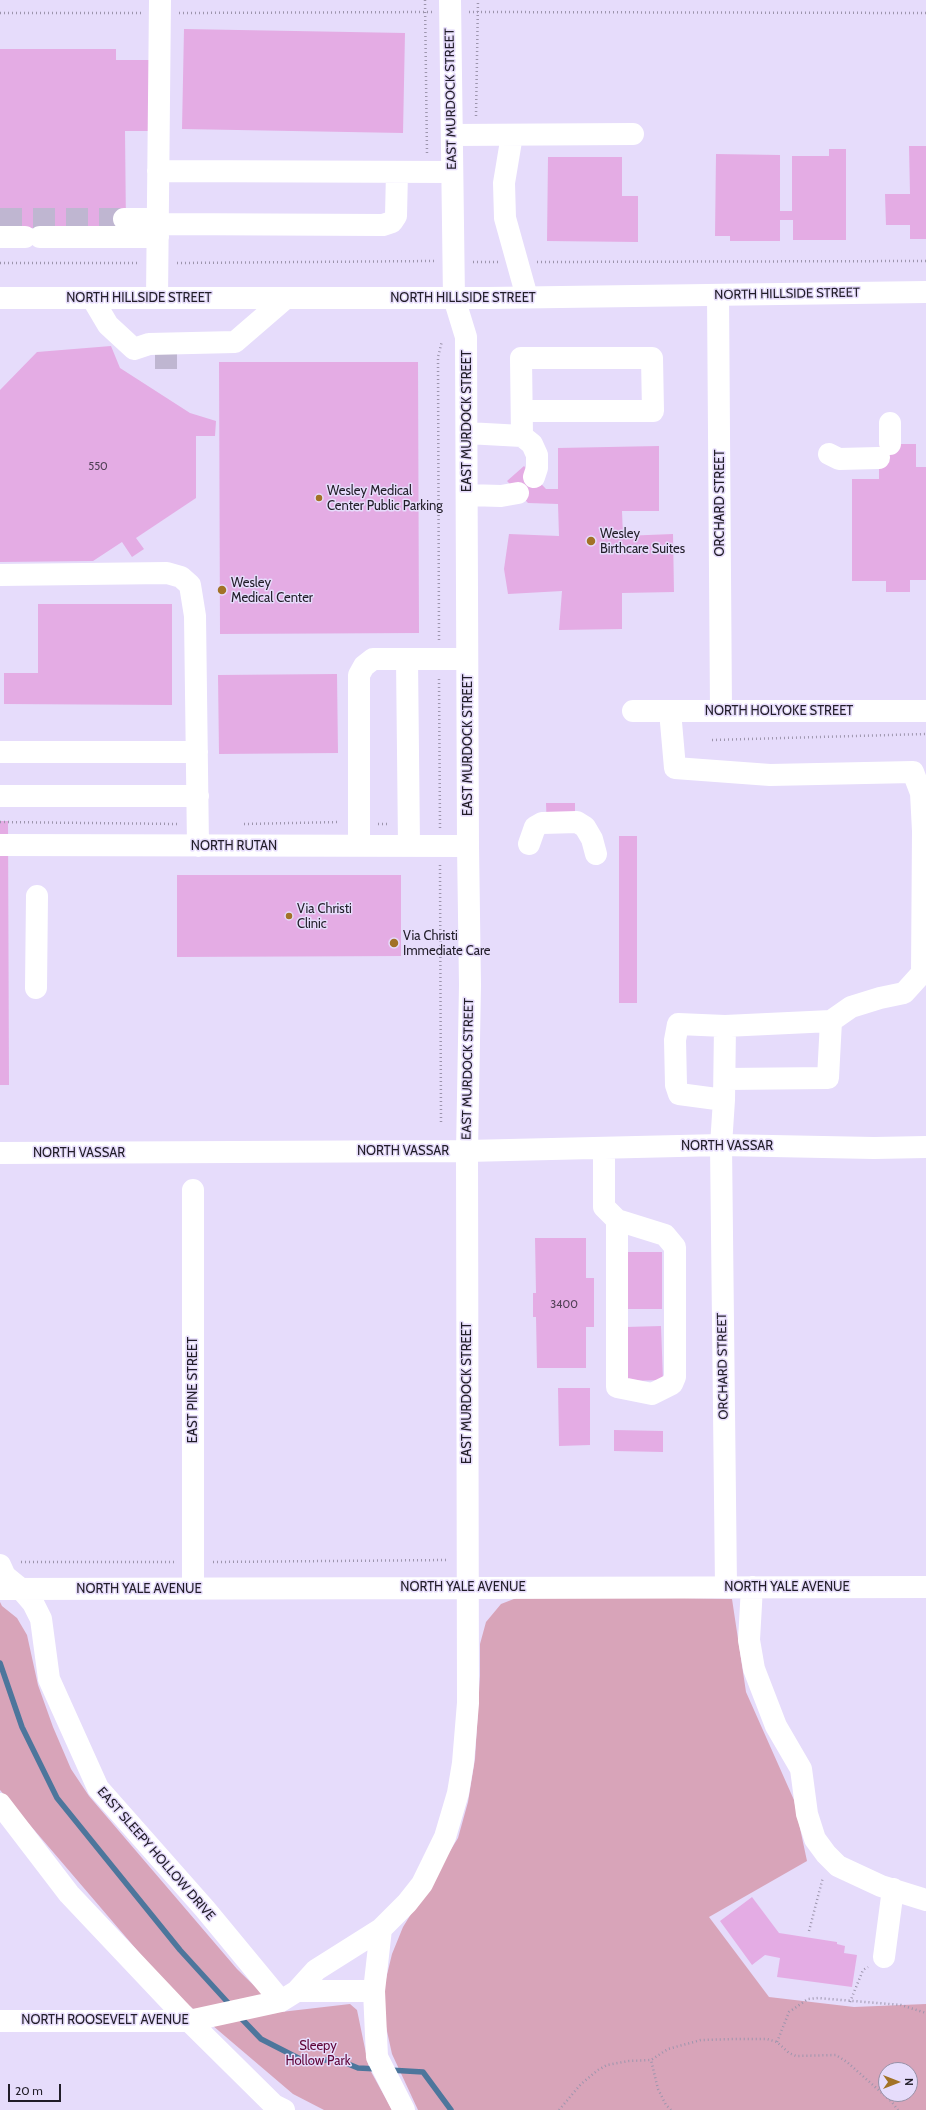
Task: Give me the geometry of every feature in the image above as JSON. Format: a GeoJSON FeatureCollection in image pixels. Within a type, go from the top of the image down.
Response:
{"type":"FeatureCollection","features":[{"type":"Feature","properties":{"kind":"street"},"geometry":{"type":"LineString","coordinates":[[157,298],[160,6]]}},
{"type":"Feature","properties":{"kind":"street","name":"EAST MURDOCK STREET"},"geometry":{"type":"LineString","coordinates":[[289,1996],[316,1970],[381,1929],[407,1903],[422,1884],[445,1837],[458,1793],[463,1763],[468,1703],[467,1151],[470,985],[466,337],[454,298],[450,6]]}},
{"type":"Feature","properties":{"kind":"street"},"geometry":{"type":"LineString","coordinates":[[452,135],[633,134]]}},
{"type":"Feature","properties":{"kind":"street"},"geometry":{"type":"LineString","coordinates":[[512,135],[504,182],[505,218],[527,297]]}},
{"type":"Feature","properties":{"kind":"street"},"geometry":{"type":"LineString","coordinates":[[158,171],[452,172]]}},
{"type":"Feature","properties":{"kind":"street"},"geometry":{"type":"LineString","coordinates":[[0,237],[32,237],[158,227],[383,225],[392,222],[396,216],[397,172]]}},
{"type":"Feature","properties":{"kind":"street"},"geometry":{"type":"LineString","coordinates":[[124,219],[158,227]]}},
{"type":"Feature","properties":{"kind":"street","name":"NORTH HILLSIDE STREET"},"geometry":{"type":"LineString","coordinates":[[0,298],[454,298],[718,296],[926,292]]}},
{"type":"Feature","properties":{"kind":"street","name":"ORCHARD STREET"},"geometry":{"type":"LineString","coordinates":[[718,296],[721,711]]}},
{"type":"Feature","properties":{"kind":"street"},"geometry":{"type":"LineString","coordinates":[[92,298],[108,325],[134,349],[155,358]]}},
{"type":"Feature","properties":{"kind":"street"},"geometry":{"type":"LineString","coordinates":[[187,358],[217,353],[236,342],[286,298]]}},
{"type":"Feature","properties":{"kind":"street"},"geometry":{"type":"LineString","coordinates":[[134,349],[149,344],[236,342]]}},
{"type":"Feature","properties":{"kind":"street"},"geometry":{"type":"LineString","coordinates":[[522,411],[653,411],[652,358],[521,358],[522,436]]}},
{"type":"Feature","properties":{"kind":"street"},"geometry":{"type":"LineString","coordinates":[[467,433],[522,436],[532,444],[537,455],[537,468],[534,477]]}},
{"type":"Feature","properties":{"kind":"street"},"geometry":{"type":"LineString","coordinates":[[829,454],[839,459],[887,442]]}},
{"type":"Feature","properties":{"kind":"street"},"geometry":{"type":"LineString","coordinates":[[467,495],[501,496],[518,493]]}},
{"type":"Feature","properties":{"kind":"street"},"geometry":{"type":"LineString","coordinates":[[0,575],[167,573],[181,577],[190,585],[195,616],[198,846]]}},
{"type":"Feature","properties":{"kind":"street"},"geometry":{"type":"LineString","coordinates":[[358,846],[359,675],[364,666],[373,659],[467,659]]}},
{"type":"Feature","properties":{"kind":"street"},"geometry":{"type":"LineString","coordinates":[[407,659],[409,846]]}},
{"type":"Feature","properties":{"kind":"street","name":"NORTH HOLYOKE STREET"},"geometry":{"type":"LineString","coordinates":[[633,711],[926,712]]}},
{"type":"Feature","properties":{"kind":"street"},"geometry":{"type":"LineString","coordinates":[[670,711],[675,768],[770,775],[913,772],[921,793],[923,831],[922,973],[904,993],[880,998],[851,1007],[831,1021],[724,1026],[678,1024],[675,1040],[676,1085],[679,1094],[828,1078],[831,1021]]}},
{"type":"Feature","properties":{"kind":"street"},"geometry":{"type":"LineString","coordinates":[[0,752],[197,752]]}},
{"type":"Feature","properties":{"kind":"street"},"geometry":{"type":"LineString","coordinates":[[0,796],[198,796]]}},
{"type":"Feature","properties":{"kind":"street"},"geometry":{"type":"LineString","coordinates":[[529,844],[535,827],[542,823],[577,822],[585,827],[592,839],[596,854]]}},
{"type":"Feature","properties":{"kind":"street","name":"NORTH RUTAN"},"geometry":{"type":"LineString","coordinates":[[0,845],[409,846],[440,836],[468,837]]}},
{"type":"Feature","properties":{"kind":"street"},"geometry":{"type":"LineString","coordinates":[[36,988],[38,896]]}},
{"type":"Feature","properties":{"kind":"street","name":"ORCHARD STREET"},"geometry":{"type":"LineString","coordinates":[[724,1026],[724,1089],[721,1145],[726,1587]]}},
{"type":"Feature","properties":{"kind":"street","name":"NORTH VASSAR"},"geometry":{"type":"LineString","coordinates":[[0,1153],[467,1151],[721,1145],[874,1148],[926,1147]]}},
{"type":"Feature","properties":{"kind":"street"},"geometry":{"type":"LineString","coordinates":[[604,1148],[604,1207],[617,1220],[665,1235],[676,1247],[675,1377],[672,1384],[652,1394],[617,1387],[617,1220]]}},
{"type":"Feature","properties":{"kind":"street","name":"EAST PINE STREET"},"geometry":{"type":"LineString","coordinates":[[193,1190],[193,1589]]}},
{"type":"Feature","properties":{"kind":"street","name":"EAST SLEEPY HOLLOW DRIVE"},"geometry":{"type":"LineString","coordinates":[[7,1564],[6,1576],[10,1589],[33,1603],[41,1619],[49,1679],[98,1788],[205,1909],[289,1996]]}},
{"type":"Feature","properties":{"kind":"street"},"geometry":{"type":"LineString","coordinates":[[752,1587],[749,1640],[754,1669],[776,1726],[801,1769],[807,1814],[815,1839],[832,1860],[846,1869],[892,1889],[926,1900]]}},
{"type":"Feature","properties":{"kind":"street","name":"NORTH YALE AVENUE"},"geometry":{"type":"LineString","coordinates":[[10,1589],[926,1587]]}},
{"type":"Feature","properties":{"kind":"street"},"geometry":{"type":"LineString","coordinates":[[0,1804],[69,1894],[189,2021],[274,2105],[283,2110]]}},
{"type":"Feature","properties":{"kind":"street"},"geometry":{"type":"LineString","coordinates":[[884,1957],[892,1889]]}},
{"type":"Feature","properties":{"kind":"street"},"geometry":{"type":"LineString","coordinates":[[381,1929],[374,1991],[377,2057],[399,2101]]}},
{"type":"Feature","properties":{"kind":"street","name":"NORTH ROOSEVELT AVENUE"},"geometry":{"type":"LineString","coordinates":[[0,2021],[189,2021],[252,2007],[289,1996],[374,1991]]}},
{"type":"Feature","properties":{"kind":"path"},"geometry":{"type":"LineString","coordinates":[[425,0],[427,172]]}},
{"type":"Feature","properties":{"kind":"path"},"geometry":{"type":"LineString","coordinates":[[0,13],[160,6],[425,12],[450,6],[926,13]]}},
{"type":"Feature","properties":{"kind":"path"},"geometry":{"type":"LineString","coordinates":[[0,263],[427,260]]}},
{"type":"Feature","properties":{"kind":"path"},"geometry":{"type":"LineString","coordinates":[[473,262],[926,261]]}},
{"type":"Feature","properties":{"kind":"path"},"geometry":{"type":"LineString","coordinates":[[441,1124],[438,357],[442,340]]}},
{"type":"Feature","properties":{"kind":"path"},"geometry":{"type":"LineString","coordinates":[[712,740],[926,734]]}},
{"type":"Feature","properties":{"kind":"path"},"geometry":{"type":"LineString","coordinates":[[0,822],[198,824]]}},
{"type":"Feature","properties":{"kind":"path"},"geometry":{"type":"LineString","coordinates":[[242,824],[321,822],[409,825],[440,836],[468,837]]}},
{"type":"Feature","properties":{"kind":"path"},"geometry":{"type":"LineString","coordinates":[[7,1564],[467,1560]]}},
{"type":"Feature","properties":{"kind":"path"},"geometry":{"type":"LineString","coordinates":[[808,1931],[825,1868],[832,1860]]}},
{"type":"Feature","properties":{"kind":"path"},"geometry":{"type":"LineString","coordinates":[[850,2002],[863,1970],[884,1957]]}},
{"type":"Feature","properties":{"kind":"path"},"geometry":{"type":"LineString","coordinates":[[777,2042],[788,2012],[808,2000],[818,1998],[850,2002],[901,2005],[926,2013]]}},
{"type":"Feature","properties":{"kind":"path"},"geometry":{"type":"LineString","coordinates":[[559,2110],[581,2084],[598,2070],[607,2065],[629,2061],[651,2060],[668,2049],[701,2040],[766,2039],[777,2042],[789,2053],[796,2056],[836,2055],[847,2062],[891,2101],[898,2110]]}},
{"type":"Feature","properties":{"kind":"path"},"geometry":{"type":"LineString","coordinates":[[651,2060],[658,2089],[666,2105],[671,2110]]}},
{"type":"Feature","properties":{"kind":"green space"},"geometry":{"type":"Polygon","coordinates":[[[539,1595],[732,1599],[746,1692],[794,1800],[807,1861],[709,1917],[769,1997],[854,2007],[926,2004],[926,2110],[418,2110],[392,2054],[385,2022],[385,1983],[392,1954],[403,1927],[458,1838],[468,1802],[475,1759],[480,1676],[480,1644],[486,1622],[501,1604],[519,1597],[539,1595]]]}},
{"type":"Feature","properties":{"kind":"green space","name":"Sleepy Hollow Park"},"geometry":{"type":"Polygon","coordinates":[[[0,1602],[2,1606],[17,1618],[27,1635],[38,1685],[53,1727],[71,1769],[89,1796],[237,1969],[281,2012],[350,2004],[357,2010],[369,2068],[392,2110],[324,2110],[293,2094],[172,1991],[0,1790],[0,1602]]]}},
{"type":"Feature","properties":{"kind":"building"},"geometry":{"type":"Polygon","coordinates":[[[184,29],[405,33],[403,133],[182,129],[184,29]]]}},
{"type":"Feature","properties":{"kind":"building"},"geometry":{"type":"Polygon","coordinates":[[[0,49],[116,49],[116,60],[149,60],[149,131],[125,131],[126,228],[0,228],[0,49]]]}},
{"type":"Feature","properties":{"kind":"building"},"geometry":{"type":"Polygon","coordinates":[[[909,146],[926,146],[926,239],[910,239],[910,225],[886,225],[885,194],[910,194],[909,146]]]}},
{"type":"Feature","properties":{"kind":"building"},"geometry":{"type":"Polygon","coordinates":[[[829,149],[846,149],[846,240],[793,240],[793,220],[780,220],[780,241],[730,241],[730,236],[715,236],[716,154],[780,155],[780,211],[792,211],[792,156],[829,156],[829,149]]]}},
{"type":"Feature","properties":{"kind":"building"},"geometry":{"type":"Polygon","coordinates":[[[548,157],[622,157],[622,196],[638,196],[638,242],[547,241],[548,157]]]}},
{"type":"Feature","properties":{"kind":"building"},"geometry":{"type":"Polygon","coordinates":[[[111,346],[120,368],[190,413],[216,421],[215,436],[196,436],[196,498],[136,538],[144,549],[132,557],[122,542],[93,561],[0,562],[0,390],[37,352],[111,346]]]}},
{"type":"Feature","properties":{"kind":"building","name":"Wesley Medical Center Public Parking"},"geometry":{"type":"Polygon","coordinates":[[[219,362],[418,362],[419,633],[220,634],[219,362]]]}},
{"type":"Feature","properties":{"kind":"building"},"geometry":{"type":"Polygon","coordinates":[[[879,444],[916,444],[916,467],[926,467],[926,580],[910,580],[910,592],[886,592],[886,581],[852,581],[852,479],[879,479],[879,444]]]}},
{"type":"Feature","properties":{"kind":"building","name":"Wesley Birthcare Suites"},"geometry":{"type":"Polygon","coordinates":[[[659,446],[659,511],[622,511],[623,536],[673,534],[674,592],[622,593],[622,629],[559,630],[562,591],[508,594],[504,569],[509,534],[559,536],[558,504],[528,503],[507,481],[524,466],[546,489],[558,489],[558,448],[659,446]]]}},
{"type":"Feature","properties":{"kind":"building"},"geometry":{"type":"Polygon","coordinates":[[[38,604],[172,604],[172,705],[4,704],[4,673],[38,673],[38,604]]]}},
{"type":"Feature","properties":{"kind":"building"},"geometry":{"type":"Polygon","coordinates":[[[337,674],[338,753],[219,754],[218,675],[337,674]]]}},
{"type":"Feature","properties":{"kind":"building"},"geometry":{"type":"Polygon","coordinates":[[[546,803],[575,803],[575,833],[547,833],[546,803]]]}},
{"type":"Feature","properties":{"kind":"building"},"geometry":{"type":"Polygon","coordinates":[[[0,821],[8,821],[9,1085],[0,1085],[0,821]]]}},
{"type":"Feature","properties":{"kind":"building"},"geometry":{"type":"Polygon","coordinates":[[[619,836],[637,836],[637,1003],[619,1003],[619,836]]]}},
{"type":"Feature","properties":{"kind":"building","name":"Via Christi Clinic"},"geometry":{"type":"Polygon","coordinates":[[[177,875],[401,875],[401,956],[177,957],[177,875]]]}},
{"type":"Feature","properties":{"kind":"building"},"geometry":{"type":"Polygon","coordinates":[[[535,1238],[586,1238],[586,1278],[594,1278],[594,1327],[586,1327],[586,1368],[537,1368],[536,1317],[533,1317],[533,1293],[536,1293],[535,1238]]]}},
{"type":"Feature","properties":{"kind":"building"},"geometry":{"type":"Polygon","coordinates":[[[628,1252],[662,1252],[662,1309],[628,1309],[628,1252]]]}},
{"type":"Feature","properties":{"kind":"building"},"geometry":{"type":"Polygon","coordinates":[[[661,1326],[663,1380],[628,1381],[626,1327],[661,1326]]]}},
{"type":"Feature","properties":{"kind":"building"},"geometry":{"type":"Polygon","coordinates":[[[558,1388],[590,1388],[590,1445],[559,1446],[558,1388]]]}},
{"type":"Feature","properties":{"kind":"building"},"geometry":{"type":"Polygon","coordinates":[[[614,1430],[663,1431],[663,1452],[614,1451],[614,1430]]]}},
{"type":"Feature","properties":{"kind":"building"},"geometry":{"type":"Polygon","coordinates":[[[752,1897],[779,1933],[837,1942],[837,1944],[845,1946],[844,1953],[857,1955],[852,1987],[777,1977],[780,1958],[765,1955],[752,1965],[720,1921],[752,1897]]]}},
{"type":"Feature","properties":{"kind":"waterway"},"geometry":{"type":"LineString","coordinates":[[0,1663],[22,1727],[57,1798],[180,1950],[231,2006]]}},
{"type":"Feature","properties":{"kind":"waterway"},"geometry":{"type":"LineString","coordinates":[[239,2016],[261,2039],[306,2062],[336,2059],[358,2068],[378,2069]]}},
{"type":"Feature","properties":{"kind":"waterway"},"geometry":{"type":"LineString","coordinates":[[389,2070],[423,2072],[451,2110]]}},
{"type":"Feature","properties":{"kind":"tunnel"},"geometry":{"type":"LineString","coordinates":[[0,219],[124,219]]}},
{"type":"Feature","properties":{"kind":"tunnel"},"geometry":{"type":"LineString","coordinates":[[155,358],[187,358]]}},
{"type":"Feature","properties":{"kind":"place","name":"Wesley Medical Center Public Parking"},"geometry":{"type":"Point","coordinates":[319,498]}},
{"type":"Feature","properties":{"kind":"place","name":"Wesley Birthcare Suites"},"geometry":{"type":"Point","coordinates":[591,541]}},
{"type":"Feature","properties":{"kind":"place","name":"Wesley Medical Center"},"geometry":{"type":"Point","coordinates":[222,590]}},
{"type":"Feature","properties":{"kind":"place","name":"Via Christi Clinic"},"geometry":{"type":"Point","coordinates":[289,916]}},
{"type":"Feature","properties":{"kind":"place","name":"Via Christi Immediate Care"},"geometry":{"type":"Point","coordinates":[394,943]}}]}
